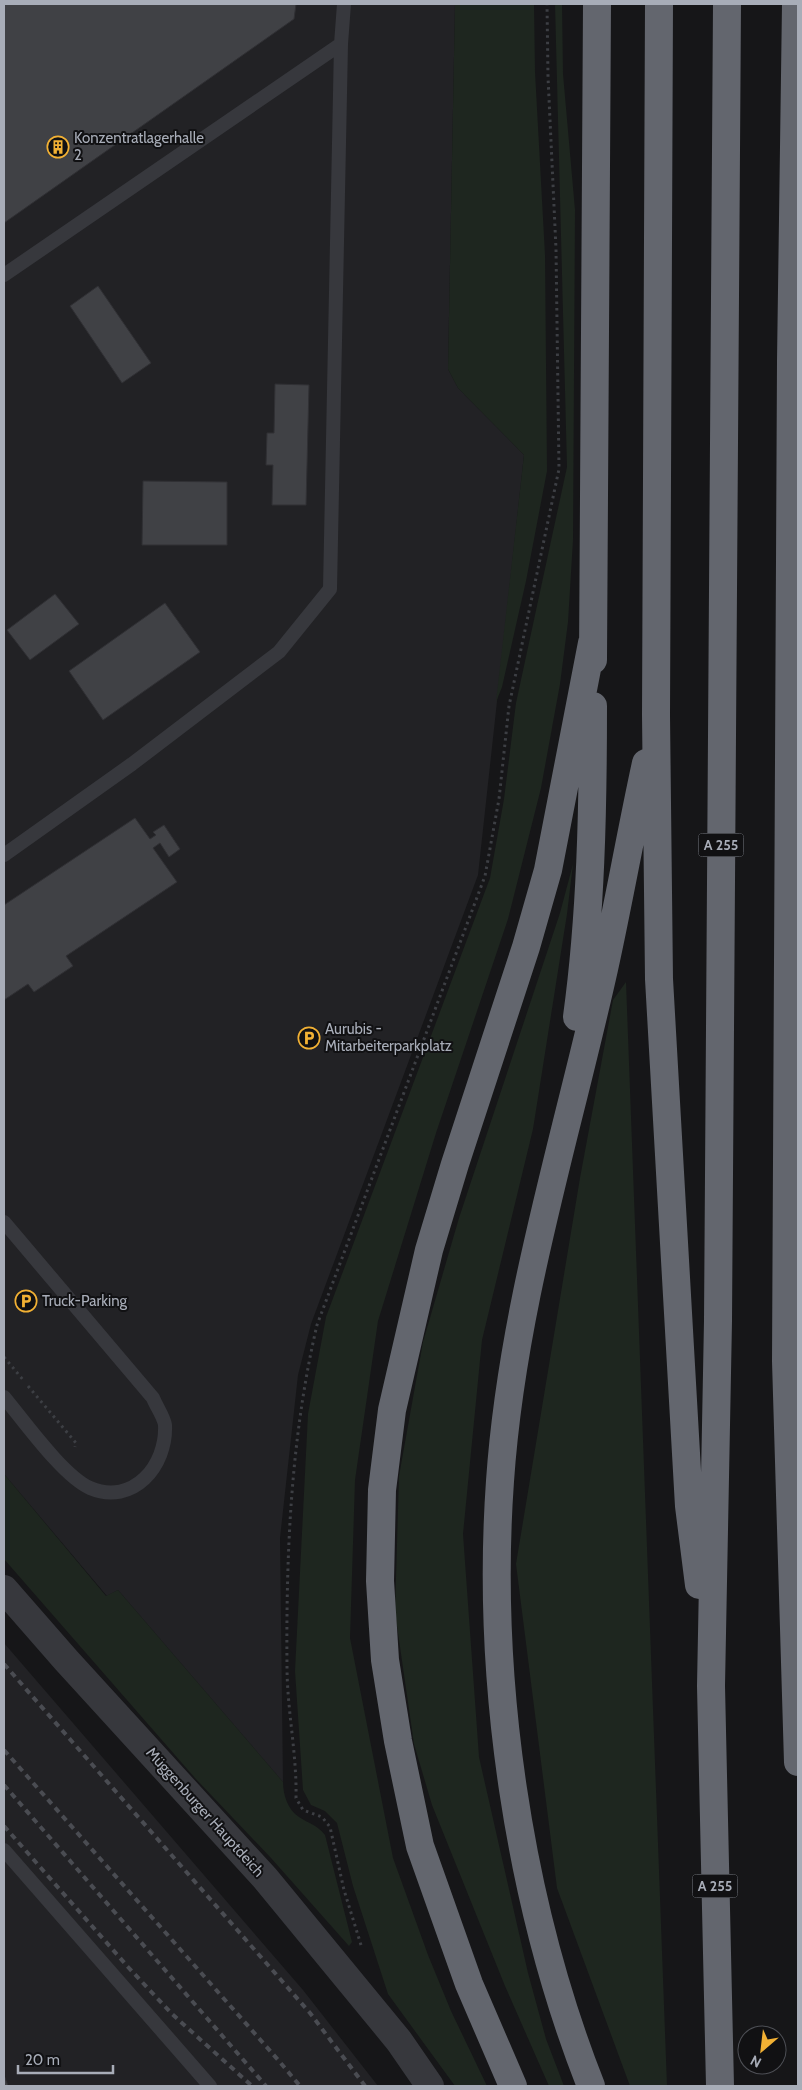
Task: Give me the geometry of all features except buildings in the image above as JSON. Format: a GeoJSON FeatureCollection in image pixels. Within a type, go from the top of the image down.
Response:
{"type":"FeatureCollection","features":[{"type":"Feature","properties":{"kind":"highway"},"geometry":{"type":"LineString","coordinates":[[558,1157],[584,964],[593,815],[592,643],[597,4]]}},
{"type":"Feature","properties":{"kind":"highway"},"geometry":{"type":"LineString","coordinates":[[659,4],[656,716],[659,979],[689,1506],[711,1686]]}},
{"type":"Feature","properties":{"kind":"highway","name":"A 255"},"geometry":{"type":"LineString","coordinates":[[720,2086],[711,1686],[718,1301],[727,4]]}},
{"type":"Feature","properties":{"kind":"highway"},"geometry":{"type":"LineString","coordinates":[[796,4],[791,361],[786,1361],[798,1762]]}},
{"type":"Feature","properties":{"kind":"highway"},"geometry":{"type":"LineString","coordinates":[[513,2086],[469,1984],[420,1846],[398,1741],[385,1660],[380,1581],[382,1508],[392,1410],[429,1250],[526,947],[548,870],[592,643]]}},
{"type":"Feature","properties":{"kind":"highway"},"geometry":{"type":"LineString","coordinates":[[590,2086],[571,2038],[547,1953],[523,1845],[505,1730],[498,1648],[497,1562],[500,1480],[513,1367],[535,1256],[604,968],[656,716]]}},
{"type":"Feature","properties":{"kind":"highway"},"geometry":{"type":"LineString","coordinates":[[786,1361],[798,1417]]}},
{"type":"Feature","properties":{"kind":"street","name":"Müggenburger Hauptdeich"},"geometry":{"type":"LineString","coordinates":[[4,1588],[66,1660],[266,1878],[399,2041],[430,2086]]}},
{"type":"Feature","properties":{"kind":"lane"},"geometry":{"type":"LineString","coordinates":[[4,855],[132,764],[279,652],[330,589],[341,44],[344,4]]}},
{"type":"Feature","properties":{"kind":"lane"},"geometry":{"type":"LineString","coordinates":[[4,274],[341,44]]}},
{"type":"Feature","properties":{"kind":"lane"},"geometry":{"type":"LineString","coordinates":[[4,1222],[152,1398],[165,1424],[163,1451],[153,1471],[135,1487],[113,1492],[90,1488],[69,1473],[4,1397]]}},
{"type":"Feature","properties":{"kind":"lane"},"geometry":{"type":"LineString","coordinates":[[4,1850],[210,2086]]}},
{"type":"Feature","properties":{"kind":"path"},"geometry":{"type":"LineString","coordinates":[[364,1954],[344,1890],[330,1826],[322,1817],[303,1810],[296,1798],[287,1668],[289,1539],[298,1430],[306,1374],[317,1325],[485,876],[499,799],[508,706],[559,469],[556,249],[548,77],[547,4]]}},
{"type":"Feature","properties":{"kind":"path"},"geometry":{"type":"LineString","coordinates":[[4,1357],[76,1443]]}},
{"type":"Feature","properties":{"kind":"shaded area"},"geometry":{"type":"Polygon","coordinates":[[[4,4],[455,4],[448,369],[458,388],[524,455],[478,875],[311,1324],[298,1375],[280,1538],[283,1782],[118,1590],[107,1596],[4,1474],[4,4]]]}},
{"type":"Feature","properties":{"kind":"shaded area"},"geometry":{"type":"Polygon","coordinates":[[[455,4],[534,4],[535,72],[545,255],[547,471],[526,581],[502,687],[496,702],[524,455],[458,388],[448,369],[455,4]]]}},
{"type":"Feature","properties":{"kind":"shaded area"},"geometry":{"type":"Polygon","coordinates":[[[555,4],[562,4],[563,74],[575,210],[573,540],[568,622],[560,684],[541,788],[508,919],[436,1133],[378,1321],[355,1480],[350,1638],[393,1858],[428,1955],[451,2011],[487,2086],[455,2086],[388,1994],[353,1886],[337,1823],[325,1811],[311,1805],[303,1790],[295,1671],[308,1414],[326,1317],[490,878],[504,799],[516,703],[567,467],[555,4]]]}},
{"type":"Feature","properties":{"kind":"shaded area"},"geometry":{"type":"Polygon","coordinates":[[[573,864],[567,914],[533,1129],[482,1340],[463,1534],[479,1757],[528,1973],[546,2039],[564,2086],[549,2086],[505,1986],[432,1805],[414,1744],[395,1612],[399,1476],[423,1342],[459,1218],[560,913],[573,864]]]}},
{"type":"Feature","properties":{"kind":"shaded area"},"geometry":{"type":"Polygon","coordinates":[[[626,982],[667,2086],[630,2086],[557,1888],[516,1564],[580,1178],[613,1000],[626,982]]]}},
{"type":"Feature","properties":{"kind":"shaded area"},"geometry":{"type":"Polygon","coordinates":[[[4,1474],[106,1596],[118,1590],[283,1782],[285,1797],[295,1814],[325,1835],[352,1942],[349,1946],[271,1858],[195,1778],[4,1559],[4,1474]]]}},
{"type":"Feature","properties":{"kind":"shaded area"},"geometry":{"type":"Polygon","coordinates":[[[4,1643],[303,1990],[378,2086],[4,2086],[4,1643]]]}},
{"type":"Feature","properties":{"kind":"railway"},"geometry":{"type":"LineString","coordinates":[[4,1664],[310,2013],[365,2086]]}},
{"type":"Feature","properties":{"kind":"railway"},"geometry":{"type":"LineString","coordinates":[[4,1750],[300,2086]]}},
{"type":"Feature","properties":{"kind":"railway"},"geometry":{"type":"LineString","coordinates":[[4,1785],[266,2086]]}},
{"type":"Feature","properties":{"kind":"railway"},"geometry":{"type":"LineString","coordinates":[[4,1826],[172,2014],[252,2086]]}},
{"type":"Feature","properties":{"kind":"place","name":"Konzentratlagerhalle 2"},"geometry":{"type":"Point","coordinates":[58,147]}},
{"type":"Feature","properties":{"kind":"place","name":"Aurubis - Mitarbeiterparkplatz"},"geometry":{"type":"Point","coordinates":[309,1038]}},
{"type":"Feature","properties":{"kind":"place","name":"Truck-Parking"},"geometry":{"type":"Point","coordinates":[26,1301]}}]}
